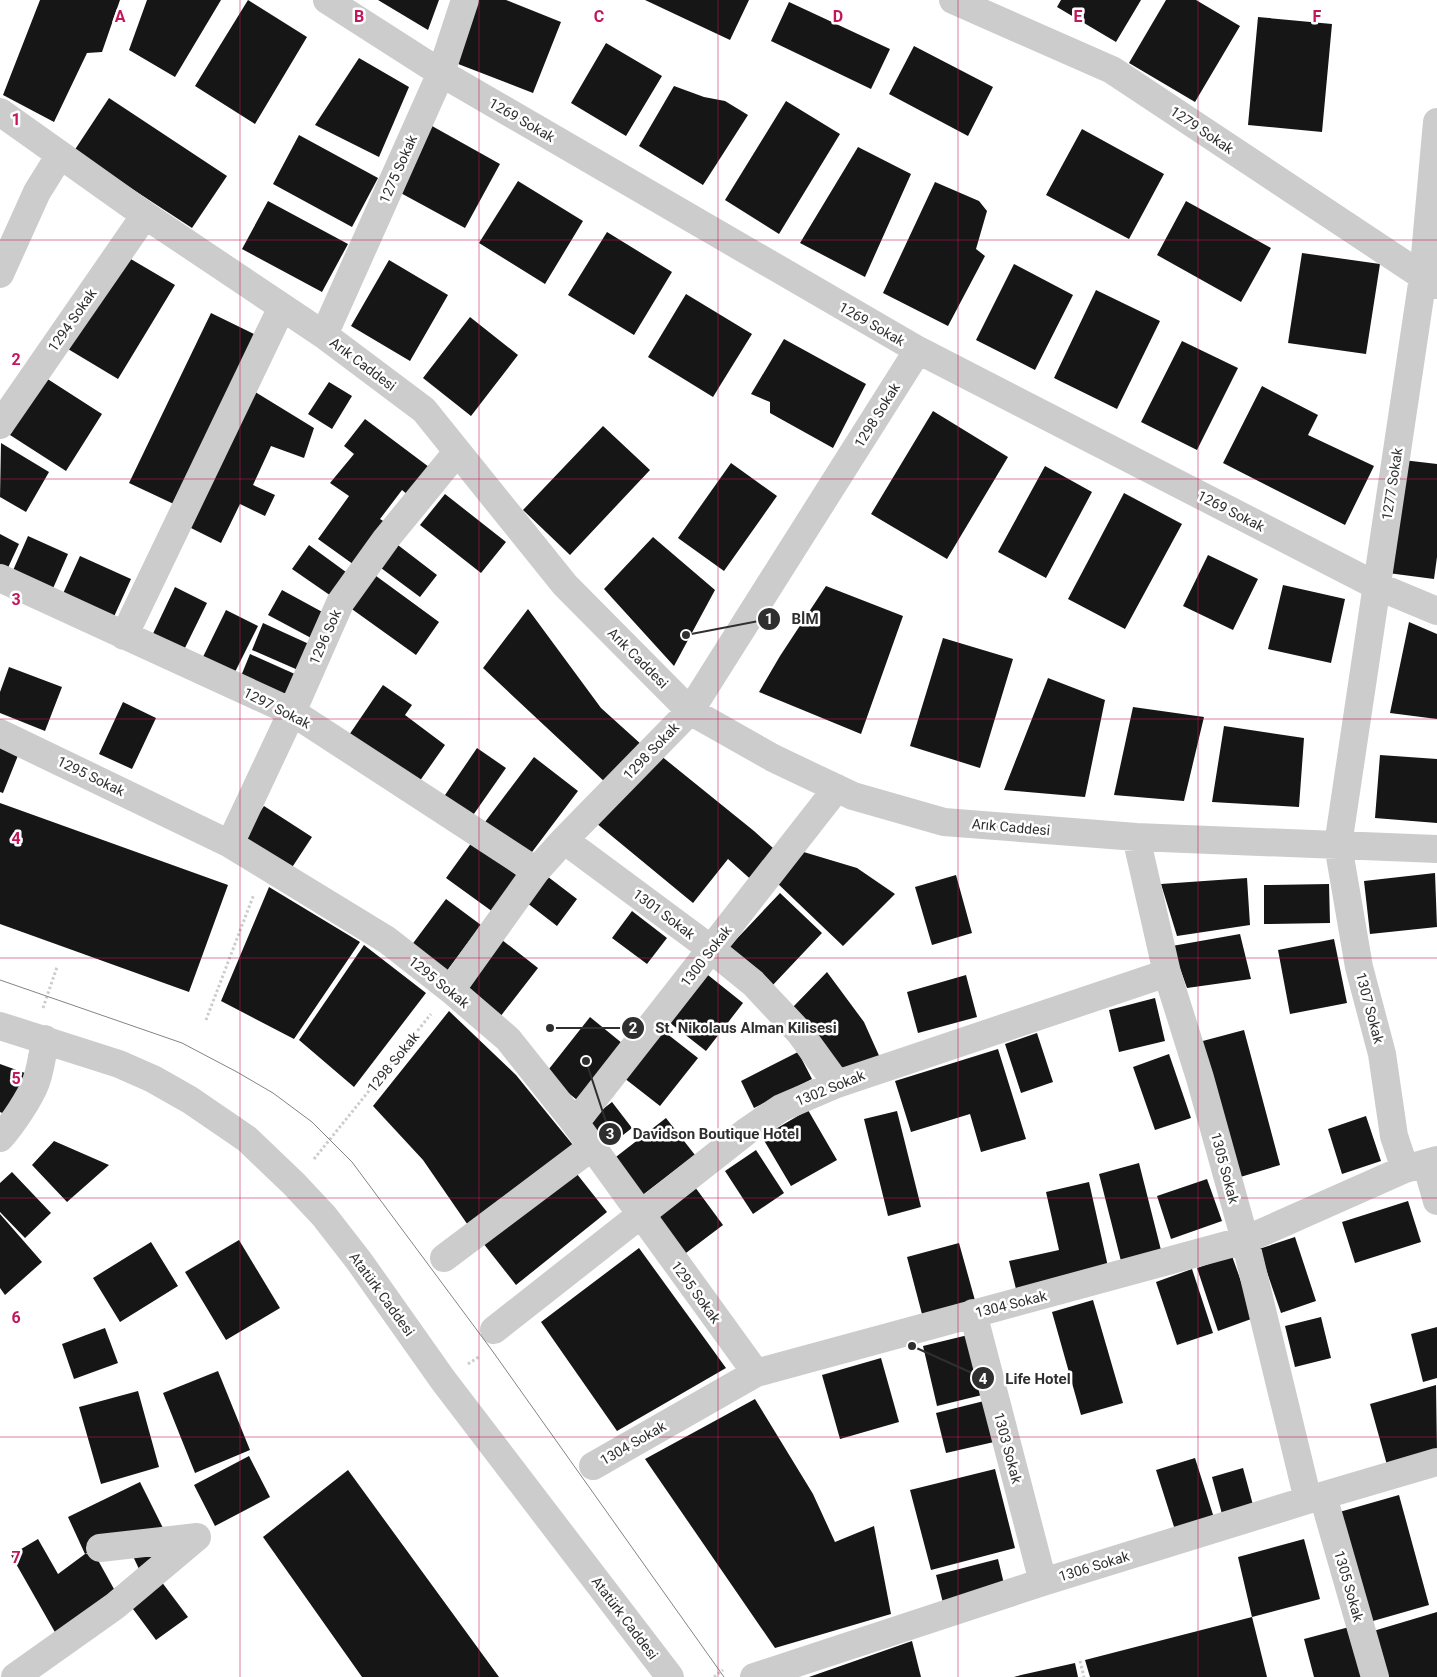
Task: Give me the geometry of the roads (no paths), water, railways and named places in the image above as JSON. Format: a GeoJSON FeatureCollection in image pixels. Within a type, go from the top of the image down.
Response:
{"type":"FeatureCollection","features":[{"type":"Feature","properties":{"kind":"street","name":"1269 Sokak"},"geometry":{"type":"LineString","coordinates":[[327,0],[441,73],[918,350],[1377,586],[1437,611]]}},
{"type":"Feature","properties":{"kind":"street","name":"1275 Sokak"},"geometry":{"type":"LineString","coordinates":[[324,336],[441,73],[465,0]]}},
{"type":"Feature","properties":{"kind":"street","name":"1279 Sokak"},"geometry":{"type":"LineString","coordinates":[[953,0],[1112,70],[1430,282]]}},
{"type":"Feature","properties":{"kind":"street","name":"Arık Caddesi"},"geometry":{"type":"LineString","coordinates":[[0,112],[145,215],[324,336],[424,410],[565,585],[690,711],[772,758],[853,796],[944,822],[1136,837],[1437,849]]}},
{"type":"Feature","properties":{"kind":"street","name":"1277 Sokak"},"geometry":{"type":"LineString","coordinates":[[1338,845],[1377,586],[1430,282],[1437,122]]}},
{"type":"Feature","properties":{"kind":"street"},"geometry":{"type":"LineString","coordinates":[[0,274],[37,192],[60,155]]}},
{"type":"Feature","properties":{"kind":"street","name":"1294 Sokak"},"geometry":{"type":"LineString","coordinates":[[0,425],[145,215]]}},
{"type":"Feature","properties":{"kind":"street"},"geometry":{"type":"LineString","coordinates":[[124,636],[282,307]]}},
{"type":"Feature","properties":{"kind":"street","name":"1298 Sokak"},"geometry":{"type":"LineString","coordinates":[[451,990],[536,871],[690,711],[918,350]]}},
{"type":"Feature","properties":{"kind":"street","name":"1296 Sok"},"geometry":{"type":"LineString","coordinates":[[230,844],[292,712],[340,603],[386,539],[457,452]]}},
{"type":"Feature","properties":{"kind":"street","name":"1297 Sokak"},"geometry":{"type":"LineString","coordinates":[[0,578],[292,712],[536,871]]}},
{"type":"Feature","properties":{"kind":"street","name":"1295 Sokak"},"geometry":{"type":"LineString","coordinates":[[0,733],[230,844],[387,940],[451,990],[508,1039],[575,1123],[756,1373]]}},
{"type":"Feature","properties":{"kind":"street","name":"1300 Sokak"},"geometry":{"type":"LineString","coordinates":[[575,1123],[837,788]]}},
{"type":"Feature","properties":{"kind":"street","name":"1305 Sokak"},"geometry":{"type":"LineString","coordinates":[[1136,837],[1167,973],[1200,1078],[1315,1498],[1353,1601],[1375,1677]]}},
{"type":"Feature","properties":{"kind":"street","name":"1301 Sokak"},"geometry":{"type":"LineString","coordinates":[[564,840],[711,949],[753,983],[800,1033],[836,1084]]}},
{"type":"Feature","properties":{"kind":"street","name":"1307 Sokak"},"geometry":{"type":"LineString","coordinates":[[1338,845],[1359,967],[1382,1054],[1394,1136],[1423,1164],[1437,1201]]}},
{"type":"Feature","properties":{"kind":"street","name":"1302 Sokak"},"geometry":{"type":"LineString","coordinates":[[494,1330],[747,1131],[781,1108],[836,1084],[1167,973]]}},
{"type":"Feature","properties":{"kind":"street","name":"Atatürk Caddesi"},"geometry":{"type":"LineString","coordinates":[[0,1026],[119,1064],[153,1079],[190,1100],[247,1139],[294,1184],[324,1216],[359,1261],[444,1380],[670,1677]]}},
{"type":"Feature","properties":{"kind":"street"},"geometry":{"type":"LineString","coordinates":[[0,1138],[9,1128],[36,1083],[42,1062],[45,1039]]}},
{"type":"Feature","properties":{"kind":"street"},"geometry":{"type":"LineString","coordinates":[[444,1258],[593,1146]]}},
{"type":"Feature","properties":{"kind":"street","name":"1304 Sokak"},"geometry":{"type":"LineString","coordinates":[[593,1466],[756,1373],[1245,1240],[1423,1164]]}},
{"type":"Feature","properties":{"kind":"street","name":"1303 Sokak"},"geometry":{"type":"LineString","coordinates":[[973,1313],[1043,1582]]}},
{"type":"Feature","properties":{"kind":"street","name":"1306 Sokak"},"geometry":{"type":"LineString","coordinates":[[754,1677],[1043,1582],[1437,1462]]}},
{"type":"Feature","properties":{"kind":"street"},"geometry":{"type":"LineString","coordinates":[[15,1677],[115,1606],[197,1537],[100,1548]]}},
{"type":"Feature","properties":{"kind":"tram line"},"geometry":{"type":"LineString","coordinates":[[0,980],[182,1043],[273,1093],[312,1122],[352,1162],[491,1349],[724,1677]]}},
{"type":"Feature","properties":{"kind":"place","name":"BİM"},"geometry":{"type":"Point","coordinates":[686,635]}},
{"type":"Feature","properties":{"kind":"place","name":"St. Nikolaus Alman Kilisesi"},"geometry":{"type":"Point","coordinates":[550,1028]}},
{"type":"Feature","properties":{"kind":"place","name":"Davidson Boutique Hotel"},"geometry":{"type":"Point","coordinates":[586,1061]}},
{"type":"Feature","properties":{"kind":"place","name":"Life Hotel"},"geometry":{"type":"Point","coordinates":[912,1346]}}]}
